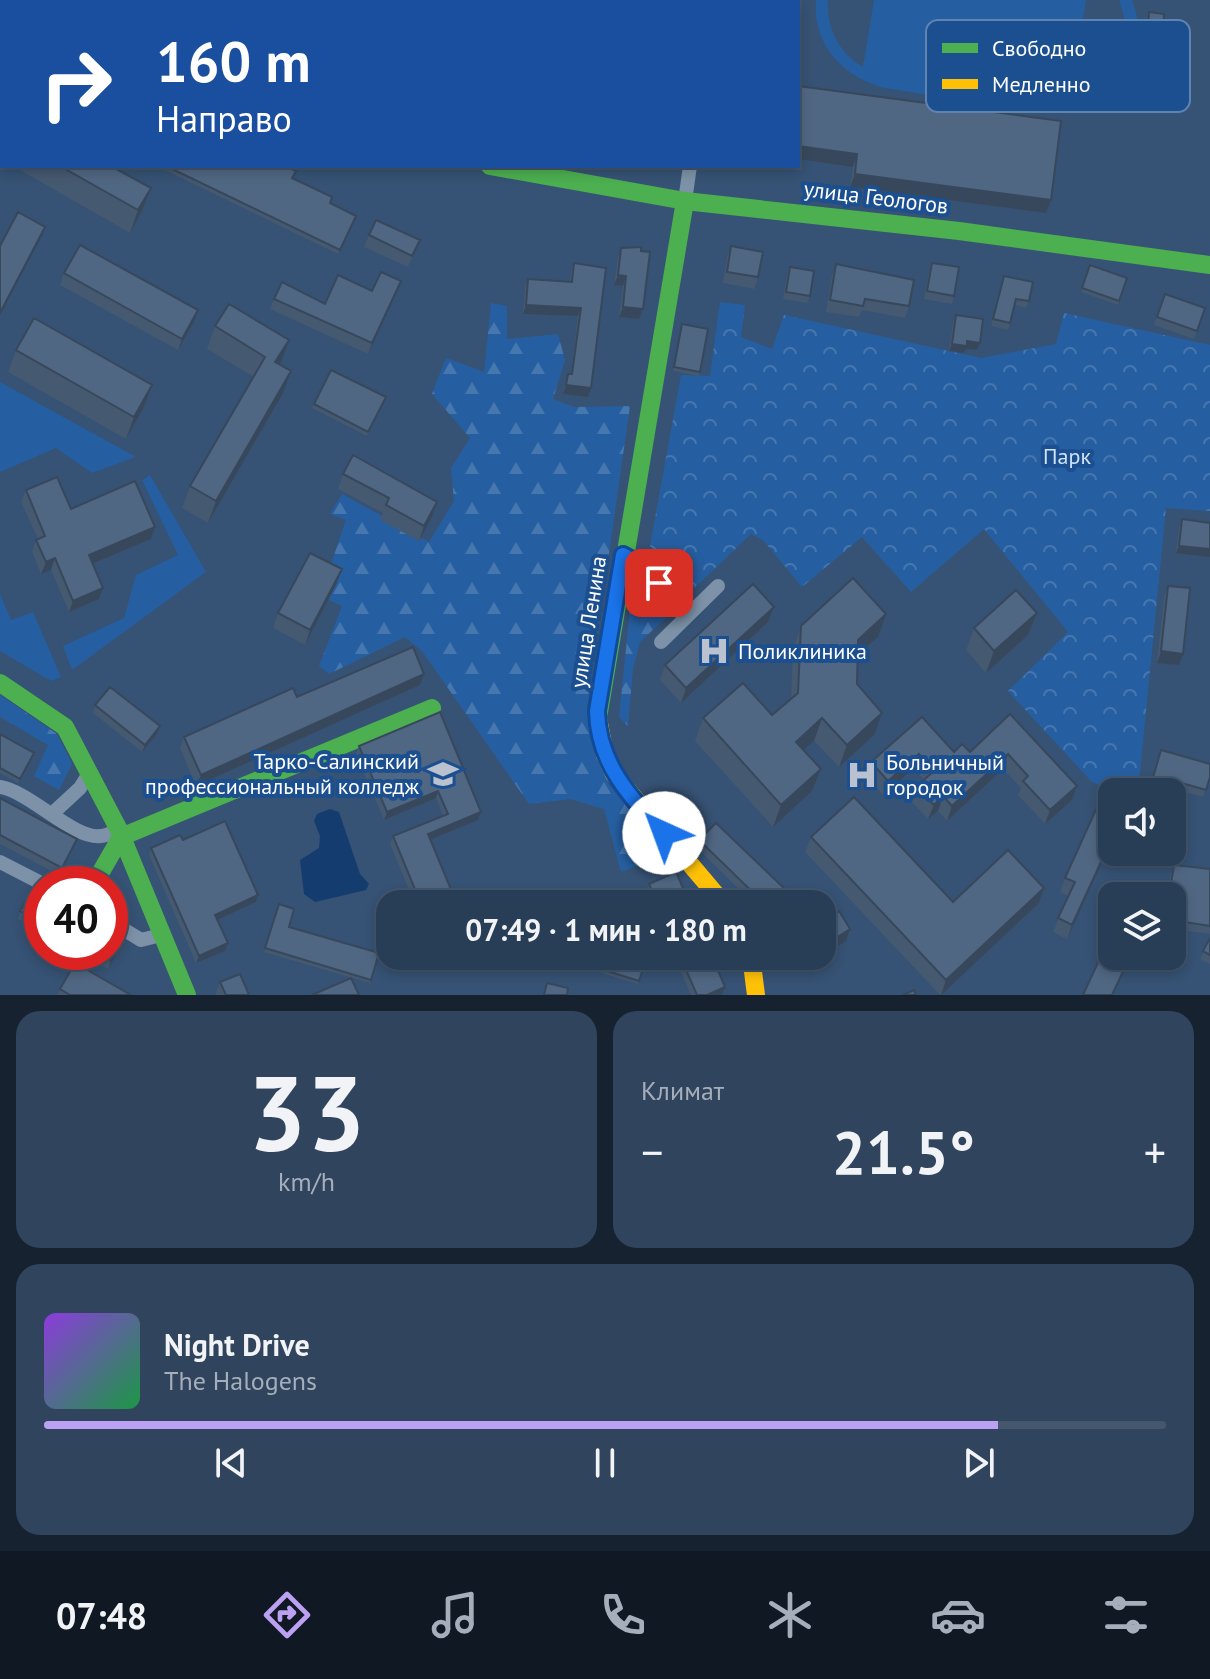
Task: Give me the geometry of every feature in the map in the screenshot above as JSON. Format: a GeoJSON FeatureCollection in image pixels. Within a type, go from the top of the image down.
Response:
{"type":"FeatureCollection","features":[{"type":"Feature","properties":{"kind":"street","name":"улица Геологов"},"geometry":{"type":"LineString","coordinates":[[501,168],[685,201],[928,227],[1210,265]]}},
{"type":"Feature","properties":{"kind":"street","name":"улица Ленина"},"geometry":{"type":"LineString","coordinates":[[690,168],[597,711],[598,735],[613,772],[630,796],[713,890]]}},
{"type":"Feature","properties":{"kind":"street"},"geometry":{"type":"LineString","coordinates":[[623,555],[644,567],[688,615]]}},
{"type":"Feature","properties":{"kind":"street"},"geometry":{"type":"LineString","coordinates":[[661,642],[718,586]]}},
{"type":"Feature","properties":{"kind":"street"},"geometry":{"type":"LineString","coordinates":[[0,683],[58,720],[90,772],[120,834],[187,995]]}},
{"type":"Feature","properties":{"kind":"street"},"geometry":{"type":"LineString","coordinates":[[0,787],[16,791],[98,837],[120,834],[432,708]]}},
{"type":"Feature","properties":{"kind":"street"},"geometry":{"type":"LineString","coordinates":[[53,813],[80,788],[90,772]]}},
{"type":"Feature","properties":{"kind":"street"},"geometry":{"type":"LineString","coordinates":[[103,866],[120,834]]}},
{"type":"Feature","properties":{"kind":"street"},"geometry":{"type":"LineString","coordinates":[[0,862],[24,874]]}},
{"type":"Feature","properties":{"kind":"street"},"geometry":{"type":"LineString","coordinates":[[128,932],[141,940],[161,935]]}},
{"type":"Feature","properties":{"kind":"street"},"geometry":{"type":"LineString","coordinates":[[753,970],[756,995]]}},
{"type":"Feature","properties":{"kind":"green space"},"geometry":{"type":"Polygon","coordinates":[[[816,0],[828,0],[829,20],[836,39],[847,55],[863,67],[874,0],[1086,0],[1083,20],[926,20],[926,95],[885,88],[844,68],[825,45],[816,16],[816,0]]]}},
{"type":"Feature","properties":{"kind":"green space"},"geometry":{"type":"Polygon","coordinates":[[[1119,0],[1132,0],[1137,20],[1124,20],[1119,0]]]}},
{"type":"Feature","properties":{"kind":"green space","name":"Парк"},"geometry":{"type":"Polygon","coordinates":[[[720,302],[745,305],[741,337],[772,349],[784,315],[981,358],[1056,344],[1064,313],[1210,345],[1210,511],[1166,508],[1139,778],[1098,778],[1098,784],[1092,782],[1008,691],[1068,632],[984,529],[911,592],[862,537],[802,587],[763,540],[751,534],[687,595],[650,546],[681,375],[710,376],[720,302]]]}},
{"type":"Feature","properties":{"kind":"green space"},"geometry":{"type":"Polygon","coordinates":[[[491,303],[507,306],[507,339],[558,334],[565,360],[553,399],[574,407],[630,406],[587,708],[609,785],[674,851],[621,872],[604,809],[570,799],[529,804],[422,651],[405,637],[329,674],[319,666],[342,606],[320,596],[346,520],[330,514],[342,494],[429,542],[454,501],[451,468],[470,438],[432,394],[446,358],[484,372],[491,303]]]}},
{"type":"Feature","properties":{"kind":"green space"},"geometry":{"type":"Polygon","coordinates":[[[0,382],[136,457],[92,473],[56,448],[0,472],[0,382]]]}},
{"type":"Feature","properties":{"kind":"green space"},"geometry":{"type":"Polygon","coordinates":[[[150,475],[206,572],[72,670],[63,646],[124,618],[136,575],[178,555],[142,480],[150,475]]]}},
{"type":"Feature","properties":{"kind":"green space"},"geometry":{"type":"Polygon","coordinates":[[[635,561],[672,612],[640,642],[633,669],[628,726],[619,717],[635,561]]]}},
{"type":"Feature","properties":{"kind":"green space"},"geometry":{"type":"Polygon","coordinates":[[[0,594],[11,620],[33,612],[61,677],[51,681],[0,651],[0,594]]]}},
{"type":"Feature","properties":{"kind":"green space"},"geometry":{"type":"Polygon","coordinates":[[[0,695],[57,734],[72,764],[59,790],[34,776],[48,745],[0,717],[0,695]]]}},
{"type":"Feature","properties":{"kind":"shaded area"},"geometry":{"type":"Polygon","coordinates":[[[330,809],[339,812],[360,874],[369,884],[366,890],[315,902],[304,894],[300,860],[319,848],[320,836],[314,821],[317,814],[330,809]]]}},
{"type":"Feature","properties":{"kind":"building"},"geometry":{"type":"Polygon","coordinates":[[[1149,12],[1164,14],[1164,20],[1149,20],[1149,12]]]}},
{"type":"Feature","properties":{"kind":"building"},"geometry":{"type":"Polygon","coordinates":[[[800,86],[926,103],[926,112],[993,112],[1061,121],[1051,200],[855,174],[857,154],[800,146],[800,86]]]}},
{"type":"Feature","properties":{"kind":"building"},"geometry":{"type":"Polygon","coordinates":[[[64,168],[115,168],[151,188],[138,210],[64,168]]]}},
{"type":"Feature","properties":{"kind":"building"},"geometry":{"type":"Polygon","coordinates":[[[170,168],[289,168],[296,171],[292,178],[332,197],[330,203],[356,216],[340,250],[170,168]]]}},
{"type":"Feature","properties":{"kind":"building"},"geometry":{"type":"Polygon","coordinates":[[[18,212],[45,227],[0,313],[0,246],[18,212]]]}},
{"type":"Feature","properties":{"kind":"building"},"geometry":{"type":"Polygon","coordinates":[[[376,220],[420,240],[412,256],[369,235],[376,220]]]}},
{"type":"Feature","properties":{"kind":"building"},"geometry":{"type":"Polygon","coordinates":[[[80,245],[198,310],[182,339],[64,273],[80,245]]]}},
{"type":"Feature","properties":{"kind":"building"},"geometry":{"type":"Polygon","coordinates":[[[731,246],[763,252],[758,277],[727,272],[731,246]]]}},
{"type":"Feature","properties":{"kind":"building"},"geometry":{"type":"Polygon","coordinates":[[[641,247],[641,251],[650,252],[643,309],[623,307],[626,276],[618,275],[621,248],[641,247]]]}},
{"type":"Feature","properties":{"kind":"building"},"geometry":{"type":"Polygon","coordinates":[[[574,263],[606,268],[591,388],[566,385],[568,374],[572,374],[581,308],[526,305],[528,279],[572,282],[574,263]]]}},
{"type":"Feature","properties":{"kind":"building"},"geometry":{"type":"Polygon","coordinates":[[[932,263],[959,267],[954,296],[927,291],[932,263]]]}},
{"type":"Feature","properties":{"kind":"building"},"geometry":{"type":"Polygon","coordinates":[[[836,264],[914,280],[909,306],[865,299],[863,306],[830,300],[836,264]]]}},
{"type":"Feature","properties":{"kind":"building"},"geometry":{"type":"Polygon","coordinates":[[[1090,265],[1127,278],[1119,301],[1082,288],[1090,265]]]}},
{"type":"Feature","properties":{"kind":"building"},"geometry":{"type":"Polygon","coordinates":[[[790,267],[814,271],[810,296],[786,292],[790,267]]]}},
{"type":"Feature","properties":{"kind":"building"},"geometry":{"type":"Polygon","coordinates":[[[381,272],[401,281],[372,343],[274,299],[282,282],[325,304],[338,275],[372,291],[381,272]]]}},
{"type":"Feature","properties":{"kind":"building"},"geometry":{"type":"Polygon","coordinates":[[[1004,276],[1033,282],[1029,301],[1016,299],[1010,323],[993,319],[1004,276]]]}},
{"type":"Feature","properties":{"kind":"building"},"geometry":{"type":"Polygon","coordinates":[[[1165,294],[1205,308],[1197,331],[1157,317],[1165,294]]]}},
{"type":"Feature","properties":{"kind":"building"},"geometry":{"type":"Polygon","coordinates":[[[229,304],[289,340],[275,362],[291,371],[216,501],[190,486],[265,357],[215,326],[229,304]]]}},
{"type":"Feature","properties":{"kind":"building"},"geometry":{"type":"Polygon","coordinates":[[[956,315],[983,319],[980,343],[967,341],[967,346],[952,344],[956,315]]]}},
{"type":"Feature","properties":{"kind":"building"},"geometry":{"type":"Polygon","coordinates":[[[34,318],[152,385],[134,417],[16,350],[34,318]]]}},
{"type":"Feature","properties":{"kind":"building"},"geometry":{"type":"Polygon","coordinates":[[[682,324],[708,329],[700,372],[674,367],[682,324]]]}},
{"type":"Feature","properties":{"kind":"building"},"geometry":{"type":"Polygon","coordinates":[[[331,370],[386,397],[368,432],[314,404],[331,370]]]}},
{"type":"Feature","properties":{"kind":"building"},"geometry":{"type":"Polygon","coordinates":[[[353,455],[437,502],[424,526],[386,505],[389,498],[343,474],[353,455]]]}},
{"type":"Feature","properties":{"kind":"building"},"geometry":{"type":"Polygon","coordinates":[[[57,477],[71,509],[135,481],[155,527],[89,555],[103,588],[73,601],[55,558],[46,562],[36,540],[45,536],[26,490],[57,477]]]}},
{"type":"Feature","properties":{"kind":"building"},"geometry":{"type":"Polygon","coordinates":[[[1182,519],[1210,523],[1210,549],[1179,546],[1182,519]]]}},
{"type":"Feature","properties":{"kind":"building"},"geometry":{"type":"Polygon","coordinates":[[[310,553],[342,569],[310,630],[278,613],[310,553]]]}},
{"type":"Feature","properties":{"kind":"building"},"geometry":{"type":"Polygon","coordinates":[[[853,578],[886,614],[858,640],[857,684],[882,713],[847,745],[822,718],[796,742],[821,769],[781,805],[703,718],[743,683],[772,715],[798,693],[801,626],[853,578]]]}},
{"type":"Feature","properties":{"kind":"building","name":"Поликлиника"},"geometry":{"type":"Polygon","coordinates":[[[753,584],[774,607],[686,688],[665,665],[753,584]]]}},
{"type":"Feature","properties":{"kind":"building"},"geometry":{"type":"Polygon","coordinates":[[[1168,586],[1190,588],[1183,654],[1161,651],[1168,586]]]}},
{"type":"Feature","properties":{"kind":"building"},"geometry":{"type":"Polygon","coordinates":[[[1016,590],[1037,613],[994,651],[974,628],[1016,590]]]}},
{"type":"Feature","properties":{"kind":"building"},"geometry":{"type":"Polygon","coordinates":[[[413,647],[424,674],[201,775],[184,737],[293,688],[297,697],[413,647]]]}},
{"type":"Feature","properties":{"kind":"building"},"geometry":{"type":"Polygon","coordinates":[[[110,687],[160,726],[145,745],[95,705],[110,687]]]}},
{"type":"Feature","properties":{"kind":"building"},"geometry":{"type":"Polygon","coordinates":[[[440,712],[481,812],[428,834],[451,890],[415,890],[393,836],[448,814],[438,791],[387,812],[359,746],[440,712]]]}},
{"type":"Feature","properties":{"kind":"building"},"geometry":{"type":"Polygon","coordinates":[[[1010,714],[1077,786],[1050,810],[1023,781],[1028,776],[1008,754],[952,806],[943,796],[934,805],[916,787],[934,771],[919,754],[888,781],[871,762],[922,717],[954,752],[962,744],[970,752],[1010,714]]]}},
{"type":"Feature","properties":{"kind":"building"},"geometry":{"type":"Polygon","coordinates":[[[0,734],[34,753],[20,779],[0,768],[0,734]]]}},
{"type":"Feature","properties":{"kind":"building"},"geometry":{"type":"Polygon","coordinates":[[[1161,750],[1210,764],[1206,790],[1186,784],[1186,778],[1153,778],[1161,750]]]}},
{"type":"Feature","properties":{"kind":"building"},"geometry":{"type":"Polygon","coordinates":[[[854,797],[953,902],[1008,850],[1044,888],[946,980],[811,837],[854,797]]]}},
{"type":"Feature","properties":{"kind":"building"},"geometry":{"type":"Polygon","coordinates":[[[0,798],[77,839],[63,866],[58,866],[0,835],[0,798]]]}},
{"type":"Feature","properties":{"kind":"building"},"geometry":{"type":"Polygon","coordinates":[[[1098,805],[1099,866],[1072,925],[1058,918],[1075,882],[1065,878],[1098,805]]]}},
{"type":"Feature","properties":{"kind":"building"},"geometry":{"type":"Polygon","coordinates":[[[225,821],[258,895],[215,915],[228,943],[199,956],[151,848],[180,835],[183,840],[225,821]]]}},
{"type":"Feature","properties":{"kind":"building"},"geometry":{"type":"Polygon","coordinates":[[[716,823],[786,890],[751,890],[699,840],[716,823]]]}},
{"type":"Feature","properties":{"kind":"building"},"geometry":{"type":"Polygon","coordinates":[[[1174,866],[1210,869],[1210,926],[1186,922],[1186,882],[1171,882],[1174,866]]]}},
{"type":"Feature","properties":{"kind":"building"},"geometry":{"type":"Polygon","coordinates":[[[676,872],[684,890],[652,890],[649,884],[676,872]]]}},
{"type":"Feature","properties":{"kind":"building"},"geometry":{"type":"Polygon","coordinates":[[[279,904],[294,909],[289,927],[376,952],[376,963],[371,980],[265,948],[279,904]]]}},
{"type":"Feature","properties":{"kind":"building"},"geometry":{"type":"Polygon","coordinates":[[[839,911],[850,929],[836,938],[836,913],[839,911]]]}},
{"type":"Feature","properties":{"kind":"building"},"geometry":{"type":"Polygon","coordinates":[[[1210,938],[1210,955],[1203,951],[1210,938]]]}},
{"type":"Feature","properties":{"kind":"building"},"geometry":{"type":"Polygon","coordinates":[[[1098,963],[1098,970],[1124,970],[1112,995],[1083,995],[1098,963]]]}},
{"type":"Feature","properties":{"kind":"building"},"geometry":{"type":"Polygon","coordinates":[[[71,970],[87,970],[131,995],[70,995],[60,989],[71,970]]]}},
{"type":"Feature","properties":{"kind":"building"},"geometry":{"type":"Polygon","coordinates":[[[604,970],[642,970],[639,981],[604,970]]]}},
{"type":"Feature","properties":{"kind":"building"},"geometry":{"type":"Polygon","coordinates":[[[686,970],[718,970],[725,987],[707,995],[697,995],[686,970]]]}},
{"type":"Feature","properties":{"kind":"building"},"geometry":{"type":"Polygon","coordinates":[[[240,974],[249,995],[226,995],[220,982],[240,974]]]}},
{"type":"Feature","properties":{"kind":"building"},"geometry":{"type":"Polygon","coordinates":[[[351,978],[359,995],[312,995],[351,978]]]}},
{"type":"Feature","properties":{"kind":"building"},"geometry":{"type":"Polygon","coordinates":[[[547,983],[568,988],[567,995],[544,995],[547,983]]]}},
{"type":"Feature","properties":{"kind":"traffic: fast"},"geometry":{"type":"LineString","coordinates":[[501,168],[685,201],[959,231],[1210,265]]}},
{"type":"Feature","properties":{"kind":"traffic: fast"},"geometry":{"type":"LineString","coordinates":[[598,718],[685,201]]}},
{"type":"Feature","properties":{"kind":"traffic: fast"},"geometry":{"type":"LineString","coordinates":[[0,683],[65,727],[119,830],[187,995]]}},
{"type":"Feature","properties":{"kind":"traffic: fast"},"geometry":{"type":"LineString","coordinates":[[104,866],[121,837],[432,708]]}},
{"type":"Feature","properties":{"kind":"traffic: slow"},"geometry":{"type":"LineString","coordinates":[[598,718],[605,755],[614,774],[712,890]]}},
{"type":"Feature","properties":{"kind":"traffic: slow"},"geometry":{"type":"LineString","coordinates":[[753,970],[756,995]]}},
{"type":"Feature","properties":{"kind":"place","name":"Поликлиника"},"geometry":{"type":"Point","coordinates":[714,651]}},
{"type":"Feature","properties":{"kind":"place","name":"Тарко-Салинский профессиональный колледж"},"geometry":{"type":"Point","coordinates":[443,774]}},
{"type":"Feature","properties":{"kind":"place","name":"Больничный городок"},"geometry":{"type":"Point","coordinates":[862,775]}},
{"type":"Feature","properties":{"kind":"route"},"geometry":{"type":"LineString","coordinates":[[659,583],[644,567],[623,555],[597,711],[598,735],[604,757],[630,796],[664,833]]}}]}
